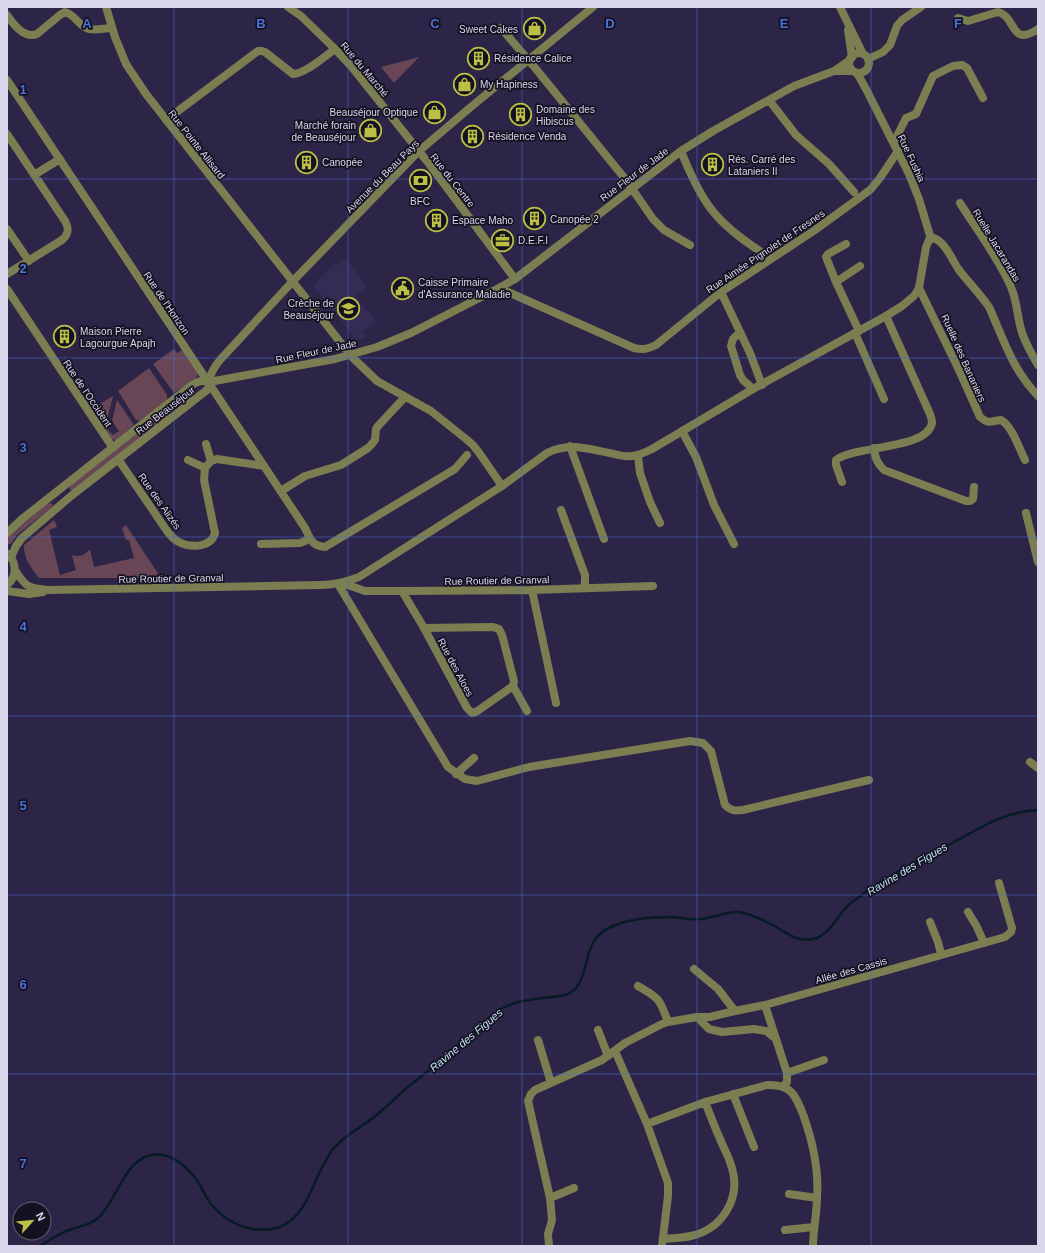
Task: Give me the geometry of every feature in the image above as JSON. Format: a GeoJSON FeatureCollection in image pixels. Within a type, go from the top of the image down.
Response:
{"type":"FeatureCollection","features":[{"type":"Feature","properties":{"kind":"street","name":"Rue Pointe Allisard"},"geometry":{"type":"LineString","coordinates":[[106,7],[112,28],[126,64],[146,94],[351,356],[377,381],[431,411],[473,445],[502,486]]}},
{"type":"Feature","properties":{"kind":"street","name":"Rue du Marché"},"geometry":{"type":"LineString","coordinates":[[288,7],[301,16],[335,49],[359,76],[418,152]]}},
{"type":"Feature","properties":{"kind":"street","name":"Avenue du Beau Pays"},"geometry":{"type":"LineString","coordinates":[[209,382],[212,372],[218,363],[292,282],[418,152],[528,59],[593,7]]}},
{"type":"Feature","properties":{"kind":"street"},"geometry":{"type":"LineString","coordinates":[[840,7],[869,63],[866,71],[862,73],[854,72],[850,65],[851,58],[847,21]]}},
{"type":"Feature","properties":{"kind":"street"},"geometry":{"type":"LineString","coordinates":[[851,58],[859,53],[866,57],[883,52],[890,45],[897,26],[902,20],[921,7]]}},
{"type":"Feature","properties":{"kind":"street"},"geometry":{"type":"LineString","coordinates":[[7,15],[16,26],[29,36],[36,34],[65,12],[70,14],[88,30],[112,28]]}},
{"type":"Feature","properties":{"kind":"street"},"geometry":{"type":"LineString","coordinates":[[958,18],[968,21],[998,12],[1005,15],[1017,33],[1021,35],[1030,34],[1038,29]]}},
{"type":"Feature","properties":{"kind":"street"},"geometry":{"type":"LineString","coordinates":[[501,28],[528,59],[632,188],[653,218],[664,230],[690,245]]}},
{"type":"Feature","properties":{"kind":"street"},"geometry":{"type":"LineString","coordinates":[[166,120],[256,52],[265,52],[293,74],[300,73],[308,69],[335,49]]}},
{"type":"Feature","properties":{"kind":"street","name":"Rue Fleur de Jade"},"geometry":{"type":"LineString","coordinates":[[209,382],[351,356],[410,333],[515,279],[681,151],[713,131],[794,86],[834,71],[851,58]]}},
{"type":"Feature","properties":{"kind":"street"},"geometry":{"type":"LineString","coordinates":[[894,142],[906,118],[916,114],[933,76],[953,66],[962,65],[966,68],[983,98]]}},
{"type":"Feature","properties":{"kind":"street","name":"Rue Fleur de Jade"},"geometry":{"type":"LineString","coordinates":[[834,71],[854,72]]}},
{"type":"Feature","properties":{"kind":"street","name":"Rue Fushia"},"geometry":{"type":"LineString","coordinates":[[866,71],[866,89]]}},
{"type":"Feature","properties":{"kind":"street","name":"Rue Fushia"},"geometry":{"type":"LineString","coordinates":[[854,72],[866,89],[914,184],[931,239]]}},
{"type":"Feature","properties":{"kind":"street","name":"Rue de l'Horizon"},"geometry":{"type":"LineString","coordinates":[[7,80],[281,491],[308,533],[309,538]]}},
{"type":"Feature","properties":{"kind":"street"},"geometry":{"type":"LineString","coordinates":[[770,100],[796,135],[829,164],[854,192]]}},
{"type":"Feature","properties":{"kind":"street"},"geometry":{"type":"LineString","coordinates":[[7,134],[68,226],[66,237],[7,274]]}},
{"type":"Feature","properties":{"kind":"street","name":"Rue Fleur de Jade"},"geometry":{"type":"LineString","coordinates":[[681,151],[699,191],[711,209],[726,225],[746,242],[763,253]]}},
{"type":"Feature","properties":{"kind":"street","name":"Rue Aimée Pignolet de Fresnes"},"geometry":{"type":"LineString","coordinates":[[499,288],[634,348],[641,350],[649,349],[721,292],[814,230],[870,190],[898,151]]}},
{"type":"Feature","properties":{"kind":"street","name":"Rue du Centre"},"geometry":{"type":"LineString","coordinates":[[418,152],[430,165],[515,279]]}},
{"type":"Feature","properties":{"kind":"street"},"geometry":{"type":"LineString","coordinates":[[34,175],[60,159]]}},
{"type":"Feature","properties":{"kind":"street","name":"Ruelle Jacarandas"},"geometry":{"type":"LineString","coordinates":[[960,203],[1009,283],[1014,295],[1021,330],[1038,365]]}},
{"type":"Feature","properties":{"kind":"street"},"geometry":{"type":"LineString","coordinates":[[7,229],[29,261]]}},
{"type":"Feature","properties":{"kind":"street"},"geometry":{"type":"LineString","coordinates":[[919,288],[927,242],[934,238],[941,242],[959,270],[989,307],[1017,370],[1038,396]]}},
{"type":"Feature","properties":{"kind":"street"},"geometry":{"type":"LineString","coordinates":[[846,244],[827,255],[827,259],[884,399]]}},
{"type":"Feature","properties":{"kind":"street"},"geometry":{"type":"LineString","coordinates":[[836,282],[860,266]]}},
{"type":"Feature","properties":{"kind":"street","name":"Rue Routier de Granval"},"geometry":{"type":"LineString","coordinates":[[49,590],[321,585],[340,583],[358,577],[502,486],[547,453],[570,446],[622,456],[630,456],[638,455],[652,449],[753,389],[886,316],[914,296],[919,288]]}},
{"type":"Feature","properties":{"kind":"street","name":"Ruelle des Bananiers"},"geometry":{"type":"LineString","coordinates":[[919,288],[980,417],[986,422],[1001,420],[1004,422],[1011,430],[1025,460]]}},
{"type":"Feature","properties":{"kind":"street","name":"Rue de l'Occident"},"geometry":{"type":"LineString","coordinates":[[7,289],[113,448]]}},
{"type":"Feature","properties":{"kind":"street"},"geometry":{"type":"LineString","coordinates":[[721,292],[750,353],[762,385]]}},
{"type":"Feature","properties":{"kind":"street"},"geometry":{"type":"LineString","coordinates":[[842,482],[836,465],[836,460],[874,448],[905,443],[916,439],[929,430],[932,422],[930,414],[886,316]]}},
{"type":"Feature","properties":{"kind":"street"},"geometry":{"type":"LineString","coordinates":[[740,332],[733,339],[731,346],[740,375],[743,380],[753,389]]}},
{"type":"Feature","properties":{"kind":"street","name":"Rue Beauséjour"},"geometry":{"type":"LineString","coordinates":[[7,533],[22,519],[192,385],[197,382],[209,382],[208,390],[118,459],[22,538],[9,556]]}},
{"type":"Feature","properties":{"kind":"street"},"geometry":{"type":"LineString","coordinates":[[281,491],[305,476],[341,465],[371,446],[375,440],[378,426],[405,397]]}},
{"type":"Feature","properties":{"kind":"street"},"geometry":{"type":"LineString","coordinates":[[682,431],[696,457],[714,505],[734,544]]}},
{"type":"Feature","properties":{"kind":"street"},"geometry":{"type":"LineString","coordinates":[[206,444],[211,461]]}},
{"type":"Feature","properties":{"kind":"street"},"geometry":{"type":"LineString","coordinates":[[570,446],[604,539]]}},
{"type":"Feature","properties":{"kind":"street"},"geometry":{"type":"LineString","coordinates":[[874,448],[875,458],[884,470],[966,501],[970,501],[972,499],[974,487]]}},
{"type":"Feature","properties":{"kind":"street"},"geometry":{"type":"LineString","coordinates":[[261,544],[300,543],[309,538],[318,546],[324,547],[455,469],[467,455]]}},
{"type":"Feature","properties":{"kind":"street"},"geometry":{"type":"LineString","coordinates":[[638,455],[640,473],[650,502],[660,523]]}},
{"type":"Feature","properties":{"kind":"street","name":"Rue des Alizés"},"geometry":{"type":"LineString","coordinates":[[118,459],[173,539],[179,543],[195,546],[203,545],[211,541],[215,533],[204,480],[205,468]]}},
{"type":"Feature","properties":{"kind":"street"},"geometry":{"type":"LineString","coordinates":[[188,460],[205,468],[211,461],[216,459],[264,466]]}},
{"type":"Feature","properties":{"kind":"street"},"geometry":{"type":"LineString","coordinates":[[561,510],[585,575],[585,583],[583,588]]}},
{"type":"Feature","properties":{"kind":"street"},"geometry":{"type":"LineString","coordinates":[[1026,513],[1038,562]]}},
{"type":"Feature","properties":{"kind":"street"},"geometry":{"type":"LineString","coordinates":[[7,585],[13,577],[15,570],[14,564],[9,556]]}},
{"type":"Feature","properties":{"kind":"street"},"geometry":{"type":"LineString","coordinates":[[15,570],[25,584],[31,588],[49,590]]}},
{"type":"Feature","properties":{"kind":"street"},"geometry":{"type":"LineString","coordinates":[[340,583],[448,766],[456,774],[466,779],[477,781],[529,767],[690,741],[703,743],[711,751],[725,805],[734,811],[869,780]]}},
{"type":"Feature","properties":{"kind":"street","name":"Rue Routier de Granval"},"geometry":{"type":"LineString","coordinates":[[340,583],[366,591],[532,590],[653,586]]}},
{"type":"Feature","properties":{"kind":"street"},"geometry":{"type":"LineString","coordinates":[[7,591],[29,594],[49,590]]}},
{"type":"Feature","properties":{"kind":"street"},"geometry":{"type":"LineString","coordinates":[[532,590],[556,703]]}},
{"type":"Feature","properties":{"kind":"street","name":"Rue des Aloes"},"geometry":{"type":"LineString","coordinates":[[402,591],[424,628],[467,708],[472,713],[476,712],[513,686]]}},
{"type":"Feature","properties":{"kind":"street","name":"Rue des Aloes"},"geometry":{"type":"LineString","coordinates":[[424,628],[493,627],[499,629],[502,635],[514,681],[513,686],[527,711]]}},
{"type":"Feature","properties":{"kind":"street"},"geometry":{"type":"LineString","coordinates":[[456,774],[474,758]]}},
{"type":"Feature","properties":{"kind":"street"},"geometry":{"type":"LineString","coordinates":[[1030,762],[1038,768]]}},
{"type":"Feature","properties":{"kind":"street","name":"Allée des Cassis"},"geometry":{"type":"LineString","coordinates":[[549,1246],[548,1234],[552,1220],[550,1198],[528,1101],[531,1094],[535,1090],[602,1060],[625,1043],[668,1022],[697,1017],[710,1017],[766,1005],[1005,937],[1011,932],[1012,928],[999,883]]}},
{"type":"Feature","properties":{"kind":"street"},"geometry":{"type":"LineString","coordinates":[[968,912],[984,943]]}},
{"type":"Feature","properties":{"kind":"street"},"geometry":{"type":"LineString","coordinates":[[930,922],[941,954]]}},
{"type":"Feature","properties":{"kind":"street"},"geometry":{"type":"LineString","coordinates":[[694,969],[718,989],[735,1011]]}},
{"type":"Feature","properties":{"kind":"street"},"geometry":{"type":"LineString","coordinates":[[638,986],[655,996],[660,1001],[668,1022]]}},
{"type":"Feature","properties":{"kind":"street"},"geometry":{"type":"LineString","coordinates":[[766,1005],[787,1073],[787,1082],[784,1086]]}},
{"type":"Feature","properties":{"kind":"street"},"geometry":{"type":"LineString","coordinates":[[697,1017],[709,1028],[722,1032],[754,1029],[766,1031],[776,1039]]}},
{"type":"Feature","properties":{"kind":"street"},"geometry":{"type":"LineString","coordinates":[[598,1030],[608,1056]]}},
{"type":"Feature","properties":{"kind":"street"},"geometry":{"type":"LineString","coordinates":[[538,1040],[551,1083]]}},
{"type":"Feature","properties":{"kind":"street"},"geometry":{"type":"LineString","coordinates":[[615,1051],[647,1124],[668,1183],[663,1243],[692,1236],[708,1229],[720,1220],[728,1209],[733,1197],[735,1184],[732,1168],[705,1102]]}},
{"type":"Feature","properties":{"kind":"street"},"geometry":{"type":"LineString","coordinates":[[787,1073],[824,1060]]}},
{"type":"Feature","properties":{"kind":"street"},"geometry":{"type":"LineString","coordinates":[[647,1124],[705,1102],[767,1085],[775,1084],[784,1086],[790,1090],[794,1094],[809,1132],[817,1170],[817,1198],[813,1246]]}},
{"type":"Feature","properties":{"kind":"street"},"geometry":{"type":"LineString","coordinates":[[733,1094],[754,1147]]}},
{"type":"Feature","properties":{"kind":"street"},"geometry":{"type":"LineString","coordinates":[[550,1198],[574,1188]]}},
{"type":"Feature","properties":{"kind":"street"},"geometry":{"type":"LineString","coordinates":[[789,1194],[817,1198]]}},
{"type":"Feature","properties":{"kind":"street"},"geometry":{"type":"LineString","coordinates":[[785,1230],[814,1227]]}},
{"type":"Feature","properties":{"kind":"shaded area"},"geometry":{"type":"Polygon","coordinates":[[[419,57],[394,83],[381,67],[419,57]]]}},
{"type":"Feature","properties":{"kind":"shaded area","name":"Crèche de Beauséjour"},"geometry":{"type":"Polygon","coordinates":[[[346,259],[367,287],[356,296],[376,322],[363,332],[366,337],[357,340],[313,286],[335,263],[337,266],[346,259]]]}},
{"type":"Feature","properties":{"kind":"shaded area"},"geometry":{"type":"Polygon","coordinates":[[[174,349],[177,353],[182,350],[198,373],[198,376],[174,393],[153,364],[174,349]]]}},
{"type":"Feature","properties":{"kind":"shaded area"},"geometry":{"type":"Polygon","coordinates":[[[149,368],[167,395],[167,401],[140,421],[136,420],[118,391],[149,368]]]}},
{"type":"Feature","properties":{"kind":"shaded area"},"geometry":{"type":"Polygon","coordinates":[[[193,389],[197,393],[180,406],[177,405],[177,402],[193,389]]]}},
{"type":"Feature","properties":{"kind":"shaded area"},"geometry":{"type":"Polygon","coordinates":[[[113,396],[107,420],[104,422],[95,407],[113,396]]]}},
{"type":"Feature","properties":{"kind":"shaded area"},"geometry":{"type":"Polygon","coordinates":[[[117,400],[134,425],[116,440],[111,439],[103,429],[107,429],[113,435],[119,431],[112,421],[117,400]]]}},
{"type":"Feature","properties":{"kind":"shaded area"},"geometry":{"type":"Polygon","coordinates":[[[169,409],[172,412],[171,414],[73,491],[70,490],[69,486],[169,409]]]}},
{"type":"Feature","properties":{"kind":"shaded area"},"geometry":{"type":"Polygon","coordinates":[[[51,503],[53,505],[51,508],[17,535],[11,544],[7,544],[7,538],[15,530],[47,504],[51,503]]]}},
{"type":"Feature","properties":{"kind":"shaded area"},"geometry":{"type":"Polygon","coordinates":[[[54,520],[57,527],[49,530],[60,575],[76,570],[72,555],[82,555],[90,549],[94,567],[134,558],[129,540],[126,540],[122,528],[126,525],[161,578],[39,578],[26,559],[24,545],[54,520]]]}},
{"type":"Feature","properties":{"kind":"waterway","name":"Ravine des Figues"},"geometry":{"type":"LineString","coordinates":[[40,1246],[64,1232],[87,1225],[99,1217],[105,1210],[126,1174],[133,1166],[140,1160],[156,1154],[170,1157],[184,1166],[195,1177],[211,1204],[229,1220],[240,1226],[252,1229],[266,1230],[280,1227],[290,1221],[299,1212],[327,1157],[339,1143],[375,1117],[405,1089],[432,1068],[451,1050],[459,1046],[491,1016],[500,1010],[518,1002],[566,995],[573,991],[581,980],[593,943],[600,934],[613,926],[644,918],[673,917],[700,919],[738,912],[762,920],[794,937],[811,940],[821,936],[827,931],[851,903],[888,878],[1001,818],[1025,811],[1038,810]]}},
{"type":"Feature","properties":{"kind":"place","name":"Sweet Cakes"},"geometry":{"type":"Point","coordinates":[534,29]}},
{"type":"Feature","properties":{"kind":"place","name":"Résidence Calice"},"geometry":{"type":"Point","coordinates":[478,58]}},
{"type":"Feature","properties":{"kind":"place","name":"My Hapiness"},"geometry":{"type":"Point","coordinates":[465,84]}},
{"type":"Feature","properties":{"kind":"place","name":"Beauséjour Optique"},"geometry":{"type":"Point","coordinates":[434,112]}},
{"type":"Feature","properties":{"kind":"place","name":"Domaine des Hibiscus"},"geometry":{"type":"Point","coordinates":[521,115]}},
{"type":"Feature","properties":{"kind":"place","name":"Marché forain de Beauséjour"},"geometry":{"type":"Point","coordinates":[371,131]}},
{"type":"Feature","properties":{"kind":"place","name":"Résidence Venda"},"geometry":{"type":"Point","coordinates":[473,136]}},
{"type":"Feature","properties":{"kind":"place","name":"Canopée"},"geometry":{"type":"Point","coordinates":[307,162]}},
{"type":"Feature","properties":{"kind":"place","name":"Rés. Carré des Lataniers II"},"geometry":{"type":"Point","coordinates":[713,165]}},
{"type":"Feature","properties":{"kind":"place","name":"BFC"},"geometry":{"type":"Point","coordinates":[420,181]}},
{"type":"Feature","properties":{"kind":"place","name":"Canopée 2"},"geometry":{"type":"Point","coordinates":[535,219]}},
{"type":"Feature","properties":{"kind":"place","name":"Espace Maho"},"geometry":{"type":"Point","coordinates":[436,220]}},
{"type":"Feature","properties":{"kind":"place","name":"D.E.F.I"},"geometry":{"type":"Point","coordinates":[503,240]}},
{"type":"Feature","properties":{"kind":"place","name":"Caisse Primaire d'Assurance Maladie"},"geometry":{"type":"Point","coordinates":[402,288]}},
{"type":"Feature","properties":{"kind":"place","name":"Crèche de Beauséjour"},"geometry":{"type":"Point","coordinates":[349,309]}},
{"type":"Feature","properties":{"kind":"place","name":"Maison Pierre Lagourgue Apajh"},"geometry":{"type":"Point","coordinates":[64,337]}}]}
